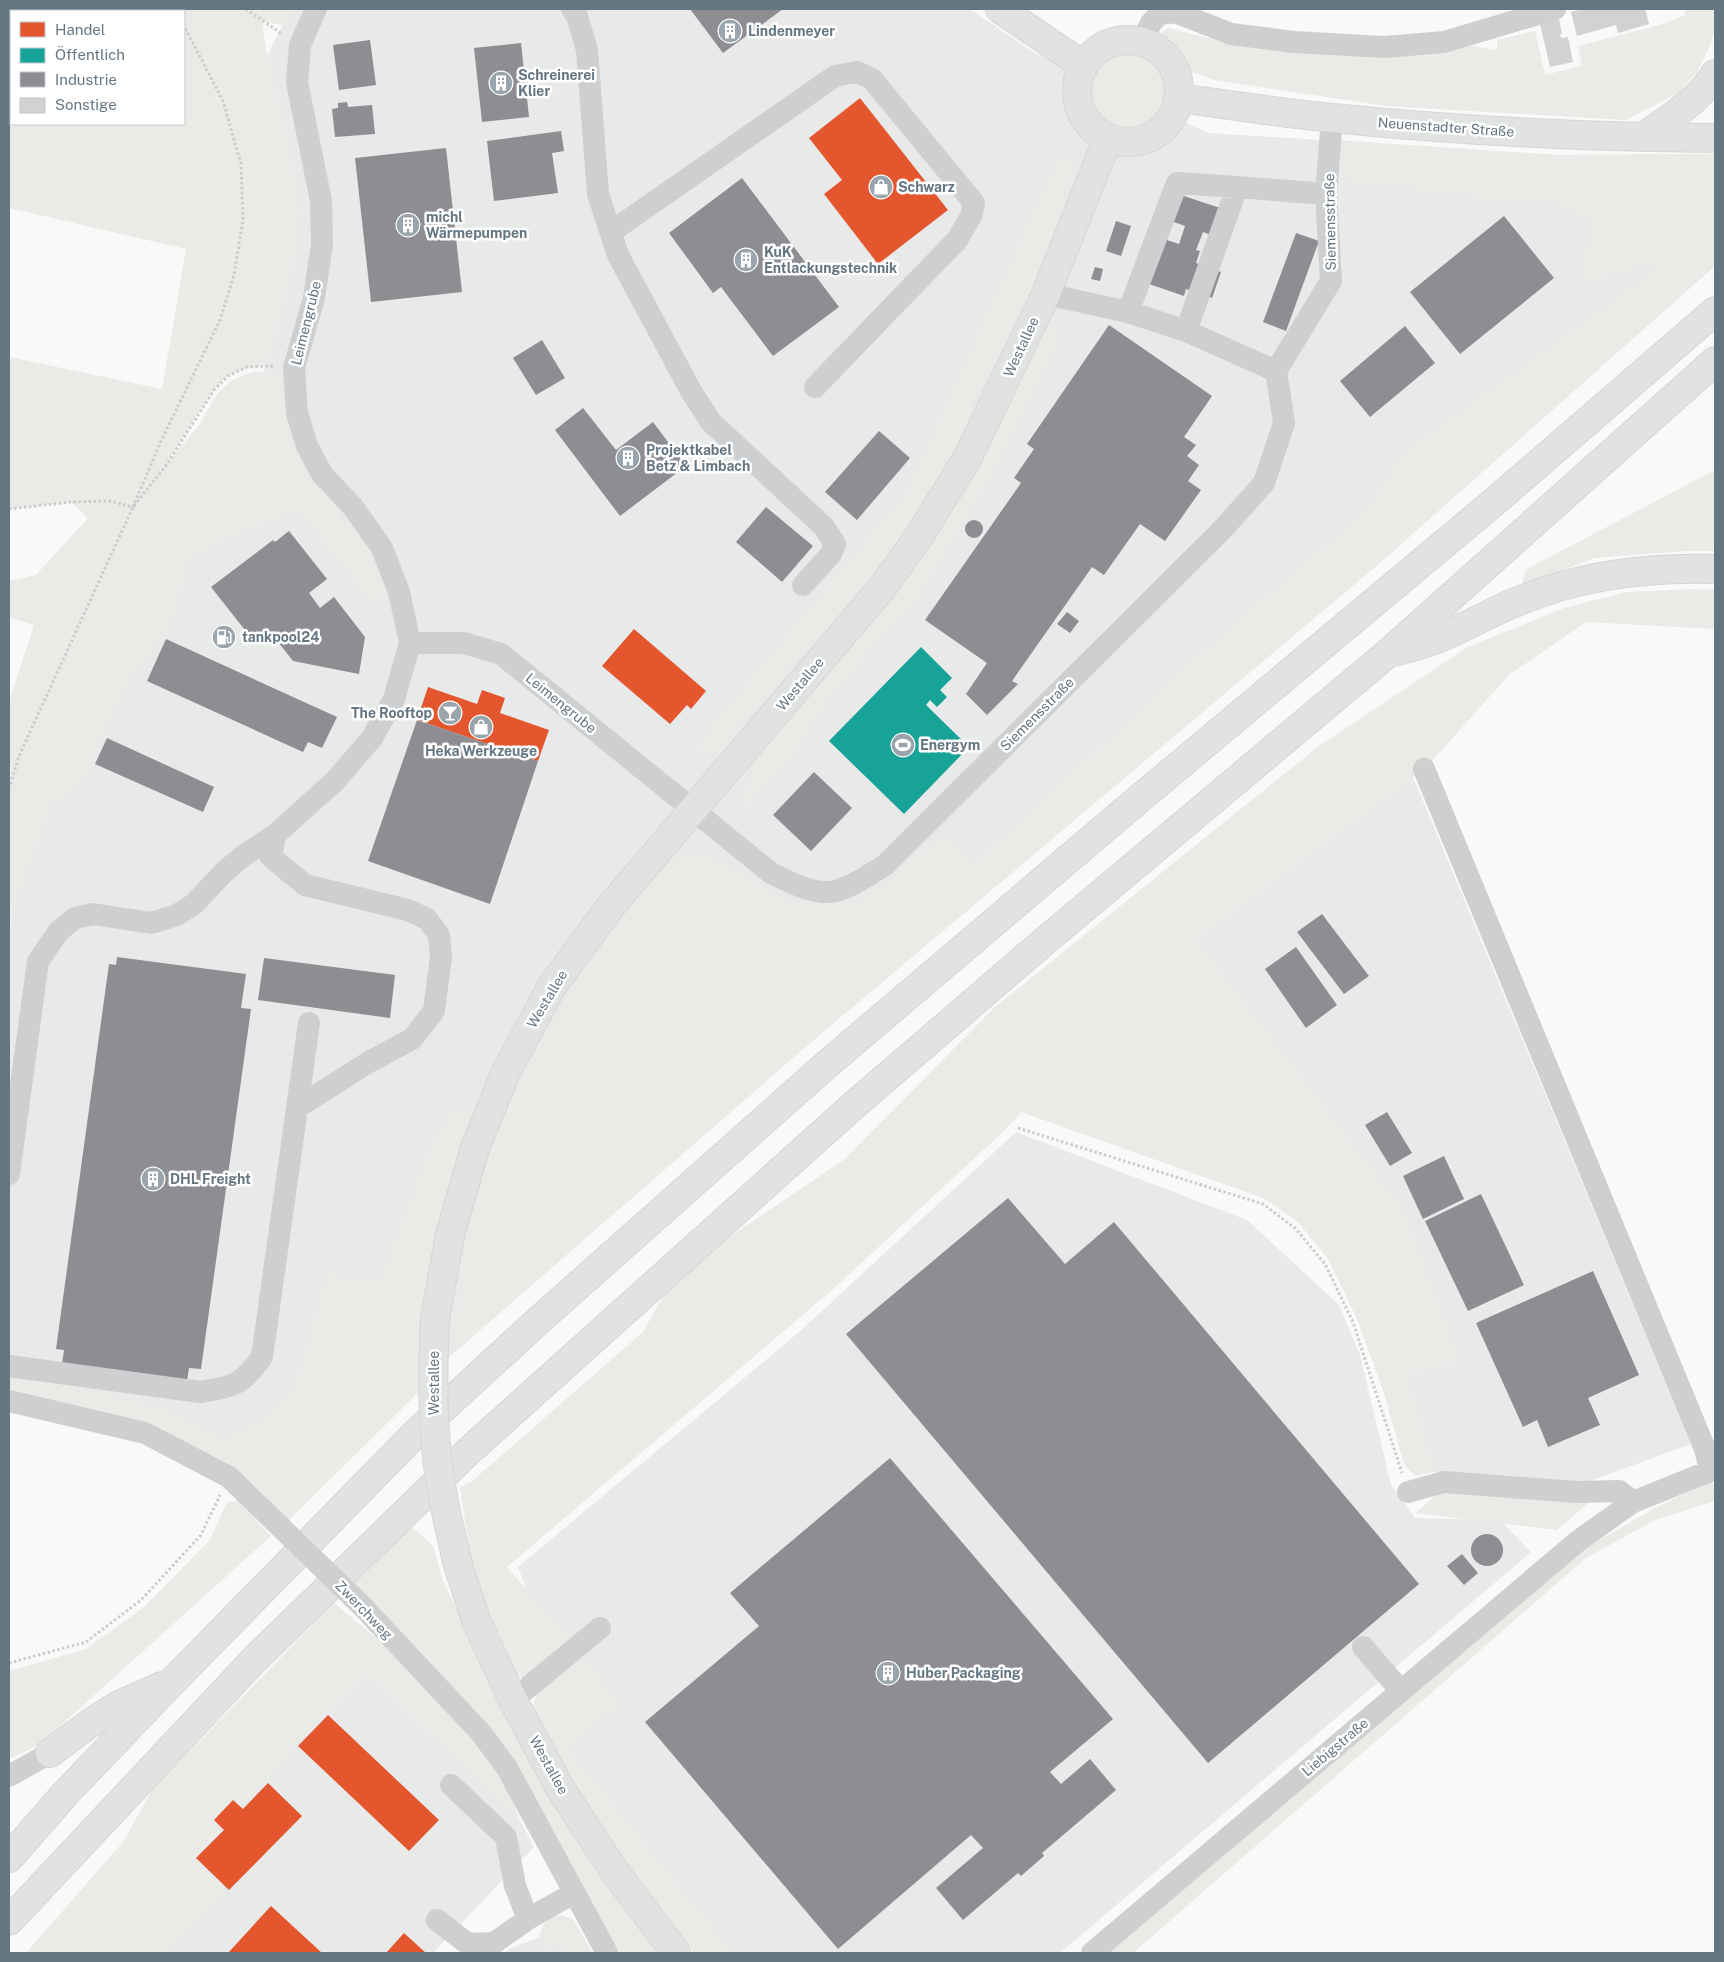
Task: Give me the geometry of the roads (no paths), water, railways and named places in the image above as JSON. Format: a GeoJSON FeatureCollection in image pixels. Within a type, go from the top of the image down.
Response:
{"type":"FeatureCollection","features":[{"type":"Feature","properties":{"kind":"main road"},"geometry":{"type":"LineString","coordinates":[[1000,9],[1084,66]]}},
{"type":"Feature","properties":{"kind":"main road"},"geometry":{"type":"LineString","coordinates":[[1122,41],[1141,42],[1158,50],[1171,63],[1178,80],[1179,98],[1173,116],[1168,123],[1153,135],[1136,141],[1108,138],[1090,124],[1079,103],[1078,83],[1084,66],[1104,46],[1122,41]]}},
{"type":"Feature","properties":{"kind":"main road"},"geometry":{"type":"LineString","coordinates":[[1643,137],[1688,106],[1706,87],[1715,74]]}},
{"type":"Feature","properties":{"kind":"main road","name":"Neuenstadter Straße"},"geometry":{"type":"LineString","coordinates":[[1179,98],[1332,118],[1475,130],[1715,138]]}},
{"type":"Feature","properties":{"kind":"main road","name":"Westallee"},"geometry":{"type":"LineString","coordinates":[[676,1953],[615,1872],[560,1788],[513,1700],[477,1623],[458,1565],[444,1506],[436,1446],[432,1379],[435,1319],[450,1235],[473,1156],[506,1072],[552,986],[611,906],[882,588],[918,538],[968,458],[1046,294],[1108,138]]}},
{"type":"Feature","properties":{"kind":"main road"},"geometry":{"type":"LineString","coordinates":[[9,1858],[65,1794],[416,1434],[707,1169],[1140,797],[1494,502],[1715,310]]}},
{"type":"Feature","properties":{"kind":"main road"},"geometry":{"type":"LineString","coordinates":[[9,1921],[255,1659],[471,1449],[853,1106],[1046,940],[1387,654],[1715,361]]}},
{"type":"Feature","properties":{"kind":"main road"},"geometry":{"type":"LineString","coordinates":[[1387,654],[1435,640],[1491,612],[1554,587],[1644,570],[1715,569]]}},
{"type":"Feature","properties":{"kind":"main road"},"geometry":{"type":"LineString","coordinates":[[50,1753],[89,1724],[119,1705],[174,1681]]}},
{"type":"Feature","properties":{"kind":"street","name":"Leimengrube"},"geometry":{"type":"LineString","coordinates":[[9,1174],[38,961],[59,931],[75,918],[93,914],[151,923],[177,915],[194,904],[223,873],[243,856],[275,835],[335,781],[372,738],[394,699],[410,643],[399,592],[382,548],[353,507],[322,474],[307,446],[297,413],[294,368],[314,298],[322,244],[321,201],[297,82],[300,44],[316,9]]}},
{"type":"Feature","properties":{"kind":"street"},"geometry":{"type":"LineString","coordinates":[[572,9],[577,16],[587,50],[598,194],[618,254],[691,391],[711,422],[824,527],[835,544],[831,554],[803,585]]}},
{"type":"Feature","properties":{"kind":"street"},"geometry":{"type":"LineString","coordinates":[[1141,42],[1151,23],[1160,14],[1175,12],[1231,34],[1294,42],[1385,47],[1444,42],[1555,9]]}},
{"type":"Feature","properties":{"kind":"street"},"geometry":{"type":"LineString","coordinates":[[611,232],[834,76],[857,72],[872,80],[974,202],[971,216],[957,240],[815,387]]}},
{"type":"Feature","properties":{"kind":"street","name":"Siemensstraße"},"geometry":{"type":"LineString","coordinates":[[693,810],[771,873],[802,888],[825,894],[850,887],[885,865],[1221,530],[1264,483],[1284,423],[1276,371],[1331,281],[1326,194],[1332,118]]}},
{"type":"Feature","properties":{"kind":"street"},"geometry":{"type":"LineString","coordinates":[[1128,312],[1176,183],[1326,194]]}},
{"type":"Feature","properties":{"kind":"street"},"geometry":{"type":"LineString","coordinates":[[1186,331],[1237,187]]}},
{"type":"Feature","properties":{"kind":"street"},"geometry":{"type":"LineString","coordinates":[[1046,294],[1128,312],[1186,331],[1276,371]]}},
{"type":"Feature","properties":{"kind":"street","name":"Leimengrube"},"geometry":{"type":"LineString","coordinates":[[410,643],[464,643],[501,654],[693,810]]}},
{"type":"Feature","properties":{"kind":"street"},"geometry":{"type":"LineString","coordinates":[[1424,769],[1713,1470]]}},
{"type":"Feature","properties":{"kind":"street"},"geometry":{"type":"LineString","coordinates":[[275,835],[271,857],[305,885],[408,910],[427,919],[439,935],[441,957],[434,1011],[412,1039],[369,1062],[298,1107]]}},
{"type":"Feature","properties":{"kind":"street"},"geometry":{"type":"LineString","coordinates":[[9,1366],[200,1392],[228,1388],[242,1380],[262,1357],[309,1024]]}},
{"type":"Feature","properties":{"kind":"street","name":"Zwerchweg"},"geometry":{"type":"LineString","coordinates":[[9,1402],[145,1432],[229,1477],[362,1606],[482,1732],[507,1768],[607,1953]]}},
{"type":"Feature","properties":{"kind":"street","name":"Liebigstraße"},"geometry":{"type":"LineString","coordinates":[[1092,1953],[1578,1541],[1633,1502],[1713,1470]]}},
{"type":"Feature","properties":{"kind":"street"},"geometry":{"type":"LineString","coordinates":[[1408,1492],[1444,1482],[1576,1492],[1619,1491],[1633,1502]]}},
{"type":"Feature","properties":{"kind":"street"},"geometry":{"type":"LineString","coordinates":[[513,1700],[600,1628]]}},
{"type":"Feature","properties":{"kind":"street"},"geometry":{"type":"LineString","coordinates":[[1363,1647],[1401,1691]]}},
{"type":"Feature","properties":{"kind":"street"},"geometry":{"type":"LineString","coordinates":[[9,1776],[50,1753]]}},
{"type":"Feature","properties":{"kind":"street"},"geometry":{"type":"LineString","coordinates":[[451,1785],[506,1837],[515,1886],[528,1919]]}},
{"type":"Feature","properties":{"kind":"street"},"geometry":{"type":"LineString","coordinates":[[438,1920],[468,1944],[492,1948],[528,1919],[574,1893]]}},
{"type":"Feature","properties":{"kind":"place","name":"Lindenmeyer"},"geometry":{"type":"Point","coordinates":[730,31]}},
{"type":"Feature","properties":{"kind":"place","name":"Schreinerei Klier"},"geometry":{"type":"Point","coordinates":[501,83]}},
{"type":"Feature","properties":{"kind":"place","name":"Schwarz"},"geometry":{"type":"Point","coordinates":[881,187]}},
{"type":"Feature","properties":{"kind":"place","name":"michl Wärmepumpen"},"geometry":{"type":"Point","coordinates":[408,225]}},
{"type":"Feature","properties":{"kind":"place","name":"KuK Entlackungstechnik"},"geometry":{"type":"Point","coordinates":[746,260]}},
{"type":"Feature","properties":{"kind":"place","name":"Projektkabel Betz & Limbach"},"geometry":{"type":"Point","coordinates":[628,458]}},
{"type":"Feature","properties":{"kind":"place","name":"tankpool24"},"geometry":{"type":"Point","coordinates":[224,637]}},
{"type":"Feature","properties":{"kind":"place","name":"The Rooftop"},"geometry":{"type":"Point","coordinates":[450,713]}},
{"type":"Feature","properties":{"kind":"place","name":"Heka Werkzeuge"},"geometry":{"type":"Point","coordinates":[481,727]}},
{"type":"Feature","properties":{"kind":"place","name":"Energym"},"geometry":{"type":"Point","coordinates":[903,745]}},
{"type":"Feature","properties":{"kind":"place","name":"DHL Freight"},"geometry":{"type":"Point","coordinates":[153,1179]}},
{"type":"Feature","properties":{"kind":"place","name":"Huber Packaging"},"geometry":{"type":"Point","coordinates":[888,1673]}}]}
